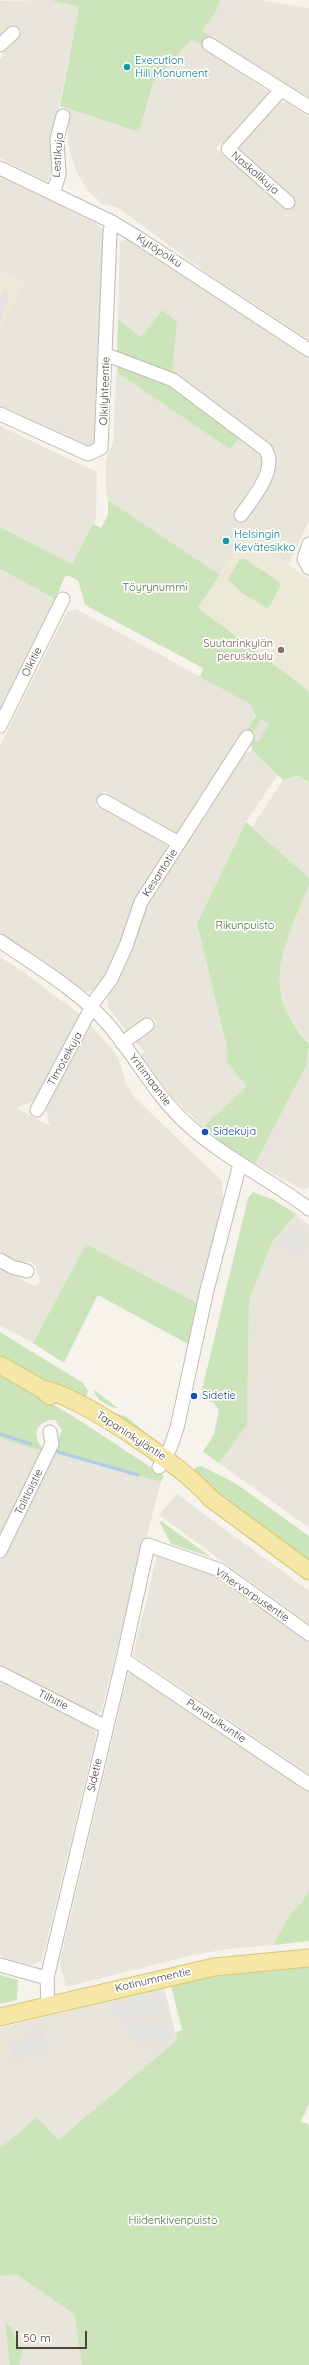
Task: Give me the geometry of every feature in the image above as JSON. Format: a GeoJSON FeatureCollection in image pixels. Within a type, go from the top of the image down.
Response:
{"type":"FeatureCollection","features":[{"type":"Feature","properties":{"kind":"main road","name":"Tapaninkyläntie"},"geometry":{"type":"LineString","coordinates":[[0,1365],[42,1389],[52,1398],[162,1463],[194,1492],[210,1498],[309,1570]]}},
{"type":"Feature","properties":{"kind":"main road","name":"Kotinummentie"},"geometry":{"type":"LineString","coordinates":[[0,2017],[214,1967],[309,1958]]}},
{"type":"Feature","properties":{"kind":"street"},"geometry":{"type":"LineString","coordinates":[[0,46],[13,33]]}},
{"type":"Feature","properties":{"kind":"street"},"geometry":{"type":"LineString","coordinates":[[209,44],[309,108]]}},
{"type":"Feature","properties":{"kind":"street","name":"Naskalikuja"},"geometry":{"type":"LineString","coordinates":[[280,90],[228,149],[288,202]]}},
{"type":"Feature","properties":{"kind":"street","name":"Lestikuja"},"geometry":{"type":"LineString","coordinates":[[53,193],[59,175],[57,139],[63,116]]}},
{"type":"Feature","properties":{"kind":"street","name":"Kytöpolku"},"geometry":{"type":"LineString","coordinates":[[0,168],[112,222],[309,350]]}},
{"type":"Feature","properties":{"kind":"street","name":"Olkilyhteentie"},"geometry":{"type":"LineString","coordinates":[[0,414],[88,454],[99,451],[103,446],[110,233],[112,222]]}},
{"type":"Feature","properties":{"kind":"street"},"geometry":{"type":"LineString","coordinates":[[107,355],[173,380],[265,449],[268,457],[266,480],[241,515]]}},
{"type":"Feature","properties":{"kind":"street"},"geometry":{"type":"LineString","coordinates":[[309,544],[304,559],[309,568]]}},
{"type":"Feature","properties":{"kind":"street","name":"Olkitie"},"geometry":{"type":"LineString","coordinates":[[0,726],[63,599]]}},
{"type":"Feature","properties":{"kind":"street","name":"Kesantotie"},"geometry":{"type":"LineString","coordinates":[[92,1008],[111,979],[126,946],[141,902],[244,741]]}},
{"type":"Feature","properties":{"kind":"street"},"geometry":{"type":"LineString","coordinates":[[104,801],[179,843]]}},
{"type":"Feature","properties":{"kind":"street","name":"Yrttimaantie"},"geometry":{"type":"LineString","coordinates":[[0,941],[64,985],[92,1008],[122,1043],[141,1071],[174,1112],[204,1140],[240,1164],[307,1204]]}},
{"type":"Feature","properties":{"kind":"street","name":"Timoteikuja"},"geometry":{"type":"LineString","coordinates":[[37,1110],[92,1008]]}},
{"type":"Feature","properties":{"kind":"street"},"geometry":{"type":"LineString","coordinates":[[122,1043],[148,1025]]}},
{"type":"Feature","properties":{"kind":"street"},"geometry":{"type":"LineString","coordinates":[[162,1463],[177,1428],[207,1290],[240,1164]]}},
{"type":"Feature","properties":{"kind":"street"},"geometry":{"type":"LineString","coordinates":[[0,1260],[12,1267],[26,1271]]}},
{"type":"Feature","properties":{"kind":"street","name":"Talitiaistie"},"geometry":{"type":"LineString","coordinates":[[0,1551],[52,1444],[50,1432]]}},
{"type":"Feature","properties":{"kind":"street","name":"Vihervarpusentie"},"geometry":{"type":"LineString","coordinates":[[148,1545],[220,1570],[309,1634]]}},
{"type":"Feature","properties":{"kind":"street","name":"Sidetie"},"geometry":{"type":"LineString","coordinates":[[48,2005],[47,1978],[123,1659],[148,1545]]}},
{"type":"Feature","properties":{"kind":"street","name":"Punatulkuntie"},"geometry":{"type":"LineString","coordinates":[[123,1659],[309,1784]]}},
{"type":"Feature","properties":{"kind":"street","name":"Tilhitie"},"geometry":{"type":"LineString","coordinates":[[0,1673],[106,1727]]}},
{"type":"Feature","properties":{"kind":"street"},"geometry":{"type":"LineString","coordinates":[[0,1965],[47,1978]]}},
{"type":"Feature","properties":{"kind":"shaded area"},"geometry":{"type":"Polygon","coordinates":[[[50,0],[79,7],[52,141],[53,177],[46,181],[0,158],[0,59],[3,56],[2,49],[20,32],[15,26],[0,39],[0,1],[50,0]]]}},
{"type":"Feature","properties":{"kind":"shaded area"},"geometry":{"type":"Polygon","coordinates":[[[220,0],[259,0],[309,8],[309,101],[200,30],[220,0]]]}},
{"type":"Feature","properties":{"kind":"shaded area"},"geometry":{"type":"Polygon","coordinates":[[[192,39],[268,92],[269,96],[226,144],[221,143],[216,148],[226,158],[232,159],[238,147],[277,103],[287,102],[309,117],[309,340],[211,276],[117,207],[103,204],[89,192],[79,177],[73,162],[68,143],[68,109],[139,132],[153,83],[192,39]]]}},
{"type":"Feature","properties":{"kind":"shaded area"},"geometry":{"type":"Polygon","coordinates":[[[0,175],[97,224],[104,230],[98,442],[88,448],[0,407],[0,333],[24,282],[0,270],[0,175]]]}},
{"type":"Feature","properties":{"kind":"shaded area"},"geometry":{"type":"Polygon","coordinates":[[[123,240],[130,240],[309,358],[309,521],[288,565],[247,536],[220,575],[108,500],[106,490],[105,462],[113,443],[117,356],[172,375],[162,310],[141,337],[118,319],[120,243],[123,240]]]}},
{"type":"Feature","properties":{"kind":"shaded area"},"geometry":{"type":"Polygon","coordinates":[[[0,270],[24,282],[0,333],[0,270]]]}},
{"type":"Feature","properties":{"kind":"shaded area"},"geometry":{"type":"Polygon","coordinates":[[[4,290],[11,294],[0,320],[0,300],[4,290]]]}},
{"type":"Feature","properties":{"kind":"shaded area"},"geometry":{"type":"Polygon","coordinates":[[[0,426],[97,472],[96,518],[72,564],[0,527],[0,426]]]}},
{"type":"Feature","properties":{"kind":"shaded area","name":"Suutarinkylän peruskoulu"},"geometry":{"type":"Polygon","coordinates":[[[247,536],[309,579],[309,691],[198,608],[247,536]]]}},
{"type":"Feature","properties":{"kind":"shaded area"},"geometry":{"type":"Polygon","coordinates":[[[0,569],[55,599],[0,709],[0,569]]]}},
{"type":"Feature","properties":{"kind":"shaded area"},"geometry":{"type":"Polygon","coordinates":[[[76,609],[250,704],[256,715],[179,835],[173,837],[120,806],[104,790],[95,806],[116,814],[163,841],[167,846],[161,863],[123,945],[98,989],[87,992],[83,992],[0,932],[0,746],[67,612],[76,609]]]}},
{"type":"Feature","properties":{"kind":"shaded area"},"geometry":{"type":"Polygon","coordinates":[[[261,719],[269,724],[258,742],[250,738],[261,719]]]}},
{"type":"Feature","properties":{"kind":"shaded area"},"geometry":{"type":"Polygon","coordinates":[[[252,750],[278,774],[246,822],[197,925],[227,1047],[227,1063],[247,1086],[203,1127],[172,1097],[141,1056],[144,1051],[136,1042],[137,1037],[158,1022],[152,1017],[129,1034],[108,1008],[107,994],[147,903],[239,755],[252,750]]]}},
{"type":"Feature","properties":{"kind":"shaded area"},"geometry":{"type":"Polygon","coordinates":[[[299,775],[309,783],[309,878],[252,827],[283,780],[299,775]]]}},
{"type":"Feature","properties":{"kind":"shaded area"},"geometry":{"type":"Polygon","coordinates":[[[309,886],[309,1044],[288,1017],[279,986],[281,958],[285,944],[309,886]]]}},
{"type":"Feature","properties":{"kind":"shaded area"},"geometry":{"type":"Polygon","coordinates":[[[0,957],[25,973],[82,1016],[36,1100],[16,1108],[50,1126],[45,1105],[89,1023],[118,1057],[126,1084],[135,1098],[222,1181],[223,1207],[199,1304],[86,1244],[33,1343],[0,1325],[0,1267],[36,1287],[40,1281],[36,1266],[29,1261],[18,1264],[0,1256],[0,957]]]}},
{"type":"Feature","properties":{"kind":"shaded area"},"geometry":{"type":"Polygon","coordinates":[[[309,1054],[309,1187],[304,1190],[255,1164],[307,1064],[309,1054]]]}},
{"type":"Feature","properties":{"kind":"shaded area"},"geometry":{"type":"Polygon","coordinates":[[[296,1214],[309,1225],[309,1528],[219,1463],[247,1425],[249,1299],[273,1241],[296,1214]]]}},
{"type":"Feature","properties":{"kind":"shaded area"},"geometry":{"type":"Polygon","coordinates":[[[293,1224],[309,1238],[309,1241],[295,1257],[277,1242],[293,1224]]]}},
{"type":"Feature","properties":{"kind":"shaded area"},"geometry":{"type":"Polygon","coordinates":[[[0,1438],[44,1452],[0,1540],[0,1438]]]}},
{"type":"Feature","properties":{"kind":"shaded area"},"geometry":{"type":"Polygon","coordinates":[[[53,1452],[161,1482],[101,1711],[97,1715],[0,1666],[0,1561],[53,1452]]]}},
{"type":"Feature","properties":{"kind":"shaded area"},"geometry":{"type":"Polygon","coordinates":[[[177,1494],[309,1591],[309,1624],[159,1515],[177,1494]]]}},
{"type":"Feature","properties":{"kind":"shaded area"},"geometry":{"type":"Polygon","coordinates":[[[157,1555],[214,1573],[309,1640],[309,1774],[133,1655],[157,1555]]]}},
{"type":"Feature","properties":{"kind":"shaded area"},"geometry":{"type":"Polygon","coordinates":[[[132,1669],[309,1790],[309,1891],[301,1903],[290,1914],[273,1945],[226,1949],[188,1956],[66,1987],[60,1964],[63,1948],[128,1674],[132,1669]]]}},
{"type":"Feature","properties":{"kind":"shaded area"},"geometry":{"type":"Polygon","coordinates":[[[0,1682],[93,1729],[96,1736],[42,1961],[32,1965],[4,1958],[0,1955],[0,1682]]]}},
{"type":"Feature","properties":{"kind":"shaded area"},"geometry":{"type":"Polygon","coordinates":[[[164,1987],[177,2040],[58,2140],[37,2117],[0,2148],[0,2028],[164,1987]]]}},
{"type":"Feature","properties":{"kind":"shaded area"},"geometry":{"type":"Polygon","coordinates":[[[162,1992],[167,2013],[123,2024],[121,2017],[113,2017],[110,2005],[162,1992]]]}},
{"type":"Feature","properties":{"kind":"shaded area"},"geometry":{"type":"Polygon","coordinates":[[[168,2017],[173,2039],[139,2047],[136,2041],[128,2034],[127,2027],[168,2017]]]}},
{"type":"Feature","properties":{"kind":"shaded area"},"geometry":{"type":"Polygon","coordinates":[[[42,2028],[47,2048],[14,2060],[9,2043],[28,2038],[26,2032],[42,2028]]]}},
{"type":"Feature","properties":{"kind":"shaded area"},"geometry":{"type":"Polygon","coordinates":[[[16,2274],[74,2314],[82,2365],[0,2365],[0,2276],[16,2274]]]}},
{"type":"Feature","properties":{"kind":"green space"},"geometry":{"type":"Polygon","coordinates":[[[50,0],[220,0],[216,11],[202,31],[219,42],[211,52],[192,39],[153,83],[139,132],[60,106],[79,7],[50,0]]]}},
{"type":"Feature","properties":{"kind":"green space"},"geometry":{"type":"Polygon","coordinates":[[[162,310],[177,322],[172,375],[117,356],[118,319],[141,337],[162,310]]]}},
{"type":"Feature","properties":{"kind":"green space"},"geometry":{"type":"Polygon","coordinates":[[[118,366],[173,387],[240,437],[230,449],[118,373],[118,366]]]}},
{"type":"Feature","properties":{"kind":"green space","name":"Töyrynummi"},"geometry":{"type":"Polygon","coordinates":[[[108,500],[220,575],[198,608],[309,691],[309,783],[299,775],[283,780],[252,750],[250,738],[244,734],[256,716],[250,704],[200,677],[203,668],[85,605],[78,580],[66,575],[55,599],[0,569],[0,527],[72,564],[93,524],[101,528],[108,515],[108,500]]]}},
{"type":"Feature","properties":{"kind":"green space"},"geometry":{"type":"Polygon","coordinates":[[[240,559],[245,559],[281,583],[271,604],[267,608],[242,593],[228,579],[240,559]]]}},
{"type":"Feature","properties":{"kind":"green space","name":"Rikunpuisto"},"geometry":{"type":"Polygon","coordinates":[[[246,822],[309,878],[309,886],[291,928],[280,967],[280,986],[284,1005],[293,1024],[309,1044],[307,1064],[255,1164],[225,1145],[203,1127],[247,1086],[227,1063],[227,1047],[197,924],[246,822]]]}},
{"type":"Feature","properties":{"kind":"green space"},"geometry":{"type":"Polygon","coordinates":[[[253,1192],[272,1199],[296,1214],[273,1241],[249,1299],[247,1425],[219,1463],[203,1452],[214,1434],[219,1410],[213,1402],[200,1398],[248,1198],[253,1192]]]}},
{"type":"Feature","properties":{"kind":"green space"},"geometry":{"type":"Polygon","coordinates":[[[86,1244],[199,1304],[190,1345],[98,1295],[64,1363],[33,1343],[86,1244]]]}},
{"type":"Feature","properties":{"kind":"green space"},"geometry":{"type":"Polygon","coordinates":[[[0,1332],[83,1383],[88,1391],[87,1395],[84,1397],[66,1391],[0,1358],[0,1332]]]}},
{"type":"Feature","properties":{"kind":"green space"},"geometry":{"type":"Polygon","coordinates":[[[0,1373],[79,1420],[164,1476],[161,1482],[53,1452],[62,1430],[55,1420],[44,1422],[37,1430],[38,1440],[44,1452],[0,1438],[0,1373]]]}},
{"type":"Feature","properties":{"kind":"green space"},"geometry":{"type":"Polygon","coordinates":[[[94,1390],[118,1408],[114,1408],[100,1400],[94,1390]]]}},
{"type":"Feature","properties":{"kind":"green space"},"geometry":{"type":"Polygon","coordinates":[[[107,1410],[127,1417],[155,1441],[107,1410]]]}},
{"type":"Feature","properties":{"kind":"green space"},"geometry":{"type":"Polygon","coordinates":[[[201,1466],[235,1483],[309,1536],[309,1563],[191,1474],[196,1467],[201,1466]]]}},
{"type":"Feature","properties":{"kind":"green space"},"geometry":{"type":"Polygon","coordinates":[[[159,1521],[161,1521],[211,1557],[171,1544],[159,1521]]]}},
{"type":"Feature","properties":{"kind":"green space"},"geometry":{"type":"Polygon","coordinates":[[[309,1891],[309,1941],[273,1945],[290,1914],[301,1903],[309,1891]]]}},
{"type":"Feature","properties":{"kind":"green space","name":"Hiidenkivenpuisto"},"geometry":{"type":"Polygon","coordinates":[[[309,1967],[309,2104],[301,2121],[309,2125],[309,2365],[82,2365],[74,2314],[16,2274],[0,2276],[0,2148],[37,2117],[58,2140],[177,2040],[176,2032],[182,2030],[171,1985],[220,1975],[309,1967]]]}},
{"type":"Feature","properties":{"kind":"green space"},"geometry":{"type":"Polygon","coordinates":[[[0,1975],[18,1980],[17,2000],[0,2004],[0,1975]]]}},
{"type":"Feature","properties":{"kind":"green space"},"geometry":{"type":"Polygon","coordinates":[[[5,2323],[11,2326],[16,2341],[23,2349],[19,2365],[10,2365],[5,2323]]]}},
{"type":"Feature","properties":{"kind":"waterway"},"geometry":{"type":"LineString","coordinates":[[0,1434],[31,1444]]}},
{"type":"Feature","properties":{"kind":"waterway"},"geometry":{"type":"LineString","coordinates":[[58,1452],[138,1475]]}},
{"type":"Feature","properties":{"kind":"place","name":"Execution Hill Monument"},"geometry":{"type":"Point","coordinates":[127,67]}},
{"type":"Feature","properties":{"kind":"place","name":"Helsingin Kevätesikko"},"geometry":{"type":"Point","coordinates":[226,541]}},
{"type":"Feature","properties":{"kind":"place","name":"Suutarinkylän peruskoulu"},"geometry":{"type":"Point","coordinates":[281,650]}},
{"type":"Feature","properties":{"kind":"place","name":"Sidekuja"},"geometry":{"type":"Point","coordinates":[205,1132]}},
{"type":"Feature","properties":{"kind":"place","name":"Sidetie"},"geometry":{"type":"Point","coordinates":[194,1396]}}]}
